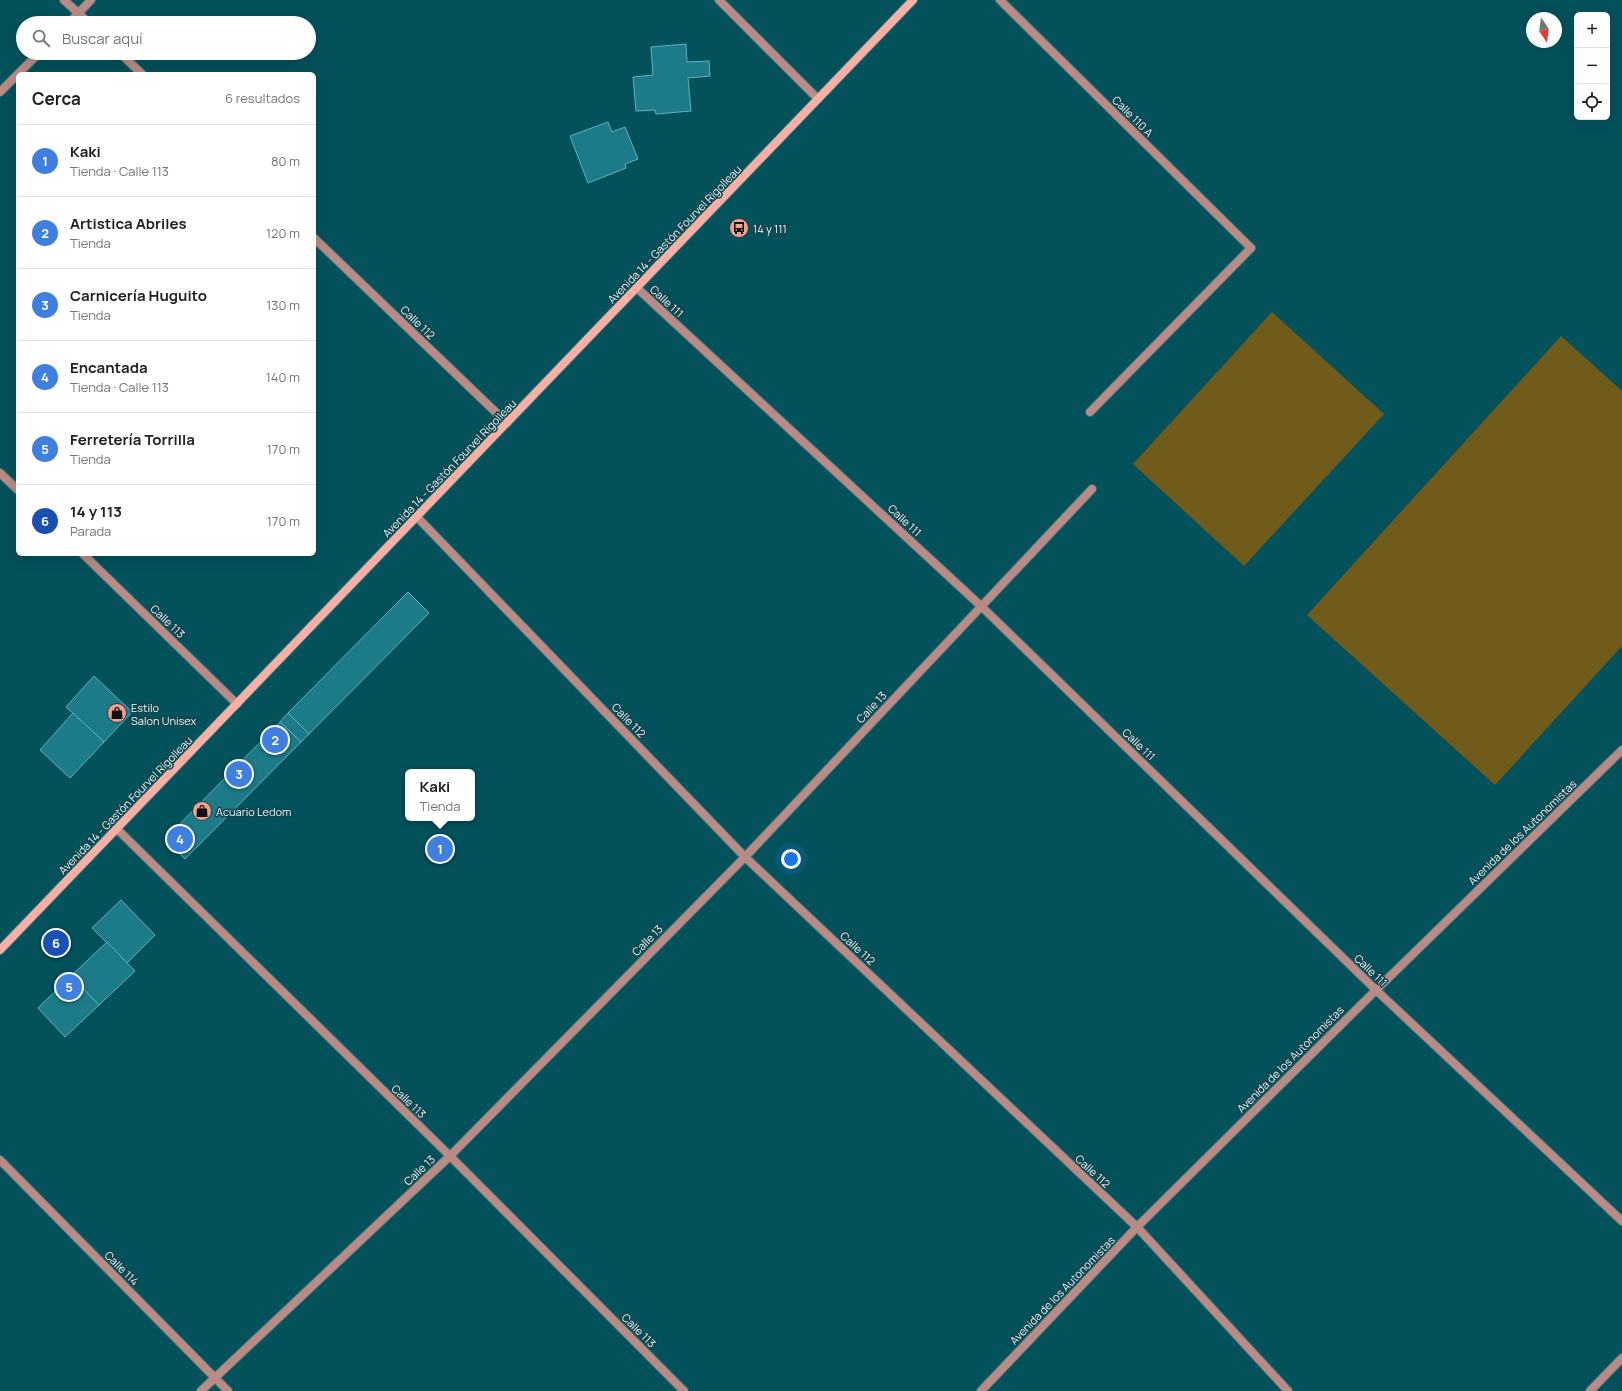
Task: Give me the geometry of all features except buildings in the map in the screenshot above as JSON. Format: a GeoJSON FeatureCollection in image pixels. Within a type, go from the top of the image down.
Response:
{"type":"FeatureCollection","features":[{"type":"Feature","properties":{"kind":"main road","name":"Avenida 14 - Gastón Fourvel Rigolleau"},"geometry":{"type":"LineString","coordinates":[[0,950],[914,0]]}},
{"type":"Feature","properties":{"kind":"street"},"geometry":{"type":"LineString","coordinates":[[64,0],[81,16]]}},
{"type":"Feature","properties":{"kind":"street"},"geometry":{"type":"LineString","coordinates":[[75,16],[91,0]]}},
{"type":"Feature","properties":{"kind":"street"},"geometry":{"type":"LineString","coordinates":[[719,0],[818,99]]}},
{"type":"Feature","properties":{"kind":"street","name":"Calle 110 A"},"geometry":{"type":"LineString","coordinates":[[1000,0],[1251,248],[1090,412]]}},
{"type":"Feature","properties":{"kind":"street"},"geometry":{"type":"LineString","coordinates":[[20,72],[32,60]]}},
{"type":"Feature","properties":{"kind":"street"},"geometry":{"type":"LineString","coordinates":[[127,60],[140,72]]}},
{"type":"Feature","properties":{"kind":"street"},"geometry":{"type":"LineString","coordinates":[[0,92],[16,76]]}},
{"type":"Feature","properties":{"kind":"street","name":"Calle 112"},"geometry":{"type":"LineString","coordinates":[[316,240],[507,422]]}},
{"type":"Feature","properties":{"kind":"street","name":"Calle 111"},"geometry":{"type":"LineString","coordinates":[[637,288],[982,607],[1376,990],[1622,1221]]}},
{"type":"Feature","properties":{"kind":"street"},"geometry":{"type":"LineString","coordinates":[[0,473],[16,488]]}},
{"type":"Feature","properties":{"kind":"street","name":"Calle 13"},"geometry":{"type":"LineString","coordinates":[[201,1391],[214,1377],[450,1156],[745,857],[1092,489]]}},
{"type":"Feature","properties":{"kind":"street","name":"Calle 112"},"geometry":{"type":"LineString","coordinates":[[417,517],[745,857],[1137,1228],[1288,1391]]}},
{"type":"Feature","properties":{"kind":"street","name":"Calle 113"},"geometry":{"type":"LineString","coordinates":[[85,556],[237,704]]}},
{"type":"Feature","properties":{"kind":"street","name":"Avenida de los Autonomistas"},"geometry":{"type":"LineString","coordinates":[[981,1391],[1137,1228],[1376,990],[1622,750]]}},
{"type":"Feature","properties":{"kind":"street","name":"Calle 113"},"geometry":{"type":"LineString","coordinates":[[117,829],[450,1156],[684,1391]]}},
{"type":"Feature","properties":{"kind":"street","name":"Calle 114"},"geometry":{"type":"LineString","coordinates":[[0,1160],[228,1391]]}},
{"type":"Feature","properties":{"kind":"street"},"geometry":{"type":"LineString","coordinates":[[1590,1391],[1622,1358]]}},
{"type":"Feature","properties":{"kind":"shaded area"},"geometry":{"type":"Polygon","coordinates":[[[1272,312],[1384,414],[1244,566],[1133,464],[1272,312]]]}},
{"type":"Feature","properties":{"kind":"shaded area"},"geometry":{"type":"Polygon","coordinates":[[[1561,336],[1622,391],[1622,646],[1495,785],[1307,615],[1561,336]]]}},
{"type":"Feature","properties":{"kind":"place","name":"14 y 111"},"geometry":{"type":"Point","coordinates":[739,228]}},
{"type":"Feature","properties":{"kind":"place","name":"Estilo Salon Unisex"},"geometry":{"type":"Point","coordinates":[117,713]}},
{"type":"Feature","properties":{"kind":"place","name":"Artistica Abriles"},"geometry":{"type":"Point","coordinates":[275,740]}},
{"type":"Feature","properties":{"kind":"place","name":"Carnicería Huguito"},"geometry":{"type":"Point","coordinates":[239,774]}},
{"type":"Feature","properties":{"kind":"place","name":"Acuario Ledom"},"geometry":{"type":"Point","coordinates":[202,811]}},
{"type":"Feature","properties":{"kind":"place","name":"Encantada"},"geometry":{"type":"Point","coordinates":[180,839]}},
{"type":"Feature","properties":{"kind":"place","name":"Kaki"},"geometry":{"type":"Point","coordinates":[440,849]}},
{"type":"Feature","properties":{"kind":"place","name":"14 y 113"},"geometry":{"type":"Point","coordinates":[56,943]}},
{"type":"Feature","properties":{"kind":"place","name":"Ferretería Torrilla"},"geometry":{"type":"Point","coordinates":[69,987]}}]}
